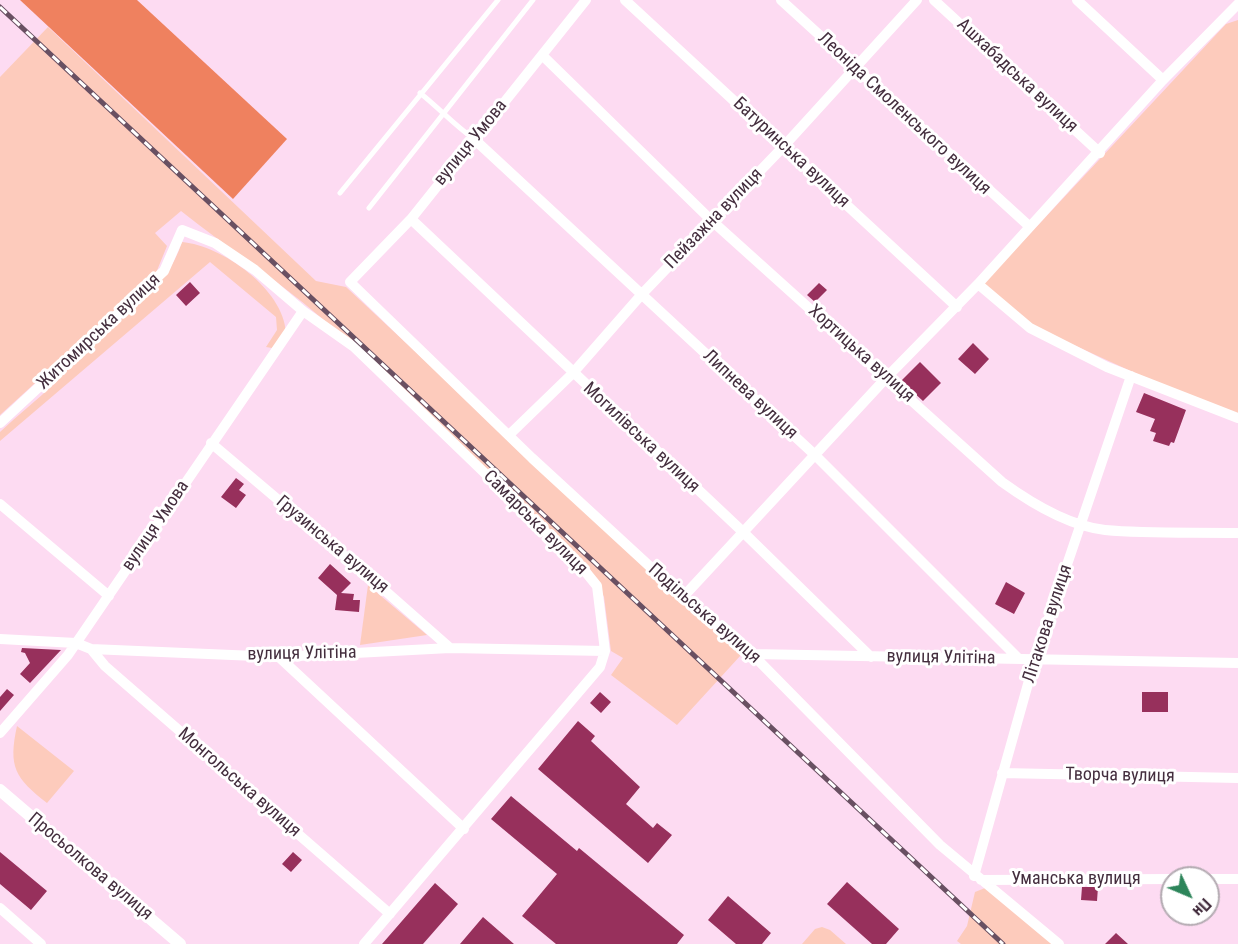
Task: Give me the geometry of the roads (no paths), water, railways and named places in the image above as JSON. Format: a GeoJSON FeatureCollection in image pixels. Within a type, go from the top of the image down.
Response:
{"type":"FeatureCollection","features":[{"type":"Feature","properties":{"kind":"street","name":"вулиця Умова"},"geometry":{"type":"LineString","coordinates":[[351,282],[411,219],[586,0]]}},
{"type":"Feature","properties":{"kind":"street","name":"Батуринська вулиця"},"geometry":{"type":"LineString","coordinates":[[625,0],[957,307]]}},
{"type":"Feature","properties":{"kind":"street","name":"Леоніда Смоленського вулиця"},"geometry":{"type":"LineString","coordinates":[[781,0],[1029,226]]}},
{"type":"Feature","properties":{"kind":"street","name":"Пейзажна вулиця"},"geometry":{"type":"LineString","coordinates":[[509,435],[572,374],[642,294],[784,146],[917,0]]}},
{"type":"Feature","properties":{"kind":"street","name":"Ашхабадська вулиця"},"geometry":{"type":"LineString","coordinates":[[934,0],[1099,152]]}},
{"type":"Feature","properties":{"kind":"street"},"geometry":{"type":"LineString","coordinates":[[1077,0],[1163,80]]}},
{"type":"Feature","properties":{"kind":"street"},"geometry":{"type":"LineString","coordinates":[[683,597],[887,377],[957,307],[1237,2]]}},
{"type":"Feature","properties":{"kind":"street","name":"Хортицька вулиця"},"geometry":{"type":"LineString","coordinates":[[542,55],[711,220],[1002,482],[1023,497],[1080,524],[1104,530],[1238,533]]}},
{"type":"Feature","properties":{"kind":"street","name":"Липнева вулиця"},"geometry":{"type":"LineString","coordinates":[[474,139],[815,455],[1019,659]]}},
{"type":"Feature","properties":{"kind":"street","name":"Могилівська вулиця"},"geometry":{"type":"LineString","coordinates":[[411,219],[572,374],[743,532],[871,657]]}},
{"type":"Feature","properties":{"kind":"street","name":"Самарська вулиця"},"geometry":{"type":"LineString","coordinates":[[182,230],[215,243],[255,270],[303,311],[354,347],[580,565],[597,586],[605,651]]}},
{"type":"Feature","properties":{"kind":"street","name":"Житомирська вулиця"},"geometry":{"type":"LineString","coordinates":[[0,423],[164,271],[182,230]]}},
{"type":"Feature","properties":{"kind":"street","name":"Подільська вулиця"},"geometry":{"type":"LineString","coordinates":[[351,282],[509,435],[683,597],[752,654],[977,878],[1059,944]]}},
{"type":"Feature","properties":{"kind":"street"},"geometry":{"type":"LineString","coordinates":[[978,284],[1030,328],[1107,367],[1238,418]]}},
{"type":"Feature","properties":{"kind":"street","name":"вулиця Умова"},"geometry":{"type":"LineString","coordinates":[[0,733],[56,672],[303,311]]}},
{"type":"Feature","properties":{"kind":"street","name":"Літакова вулиця"},"geometry":{"type":"LineString","coordinates":[[977,878],[1002,773],[1035,659],[1131,376]]}},
{"type":"Feature","properties":{"kind":"street","name":"Грузинська вулиця"},"geometry":{"type":"LineString","coordinates":[[211,443],[450,648]]}},
{"type":"Feature","properties":{"kind":"street"},"geometry":{"type":"LineString","coordinates":[[0,504],[110,596]]}},
{"type":"Feature","properties":{"kind":"street","name":"вулиця Улітіна"},"geometry":{"type":"LineString","coordinates":[[0,639],[76,643],[91,649],[279,657],[450,648],[605,651]]}},
{"type":"Feature","properties":{"kind":"street","name":"Монгольська вулиця"},"geometry":{"type":"LineString","coordinates":[[91,649],[105,666],[390,914]]}},
{"type":"Feature","properties":{"kind":"street"},"geometry":{"type":"LineString","coordinates":[[364,944],[588,685],[600,667],[605,651]]}},
{"type":"Feature","properties":{"kind":"street","name":"вулиця Улітіна"},"geometry":{"type":"LineString","coordinates":[[752,654],[1238,663]]}},
{"type":"Feature","properties":{"kind":"street"},"geometry":{"type":"LineString","coordinates":[[279,657],[464,829]]}},
{"type":"Feature","properties":{"kind":"street","name":"Творча вулиця"},"geometry":{"type":"LineString","coordinates":[[1002,773],[1238,778]]}},
{"type":"Feature","properties":{"kind":"street","name":"Просьолкова вулиця"},"geometry":{"type":"LineString","coordinates":[[0,790],[180,944]]}},
{"type":"Feature","properties":{"kind":"street","name":"Уманська вулиця"},"geometry":{"type":"LineString","coordinates":[[977,878],[1160,879]]}},
{"type":"Feature","properties":{"kind":"street"},"geometry":{"type":"LineString","coordinates":[[1220,879],[1238,879]]}},
{"type":"Feature","properties":{"kind":"street"},"geometry":{"type":"LineString","coordinates":[[0,908],[41,944]]}},
{"type":"Feature","properties":{"kind":"lane"},"geometry":{"type":"LineString","coordinates":[[340,193],[498,0]]}},
{"type":"Feature","properties":{"kind":"lane"},"geometry":{"type":"LineString","coordinates":[[369,208],[533,0]]}},
{"type":"Feature","properties":{"kind":"lane"},"geometry":{"type":"LineString","coordinates":[[420,93],[445,112],[456,127],[474,139]]}},
{"type":"Feature","properties":{"kind":"railway"},"geometry":{"type":"LineString","coordinates":[[0,7],[1003,944]]}}]}
